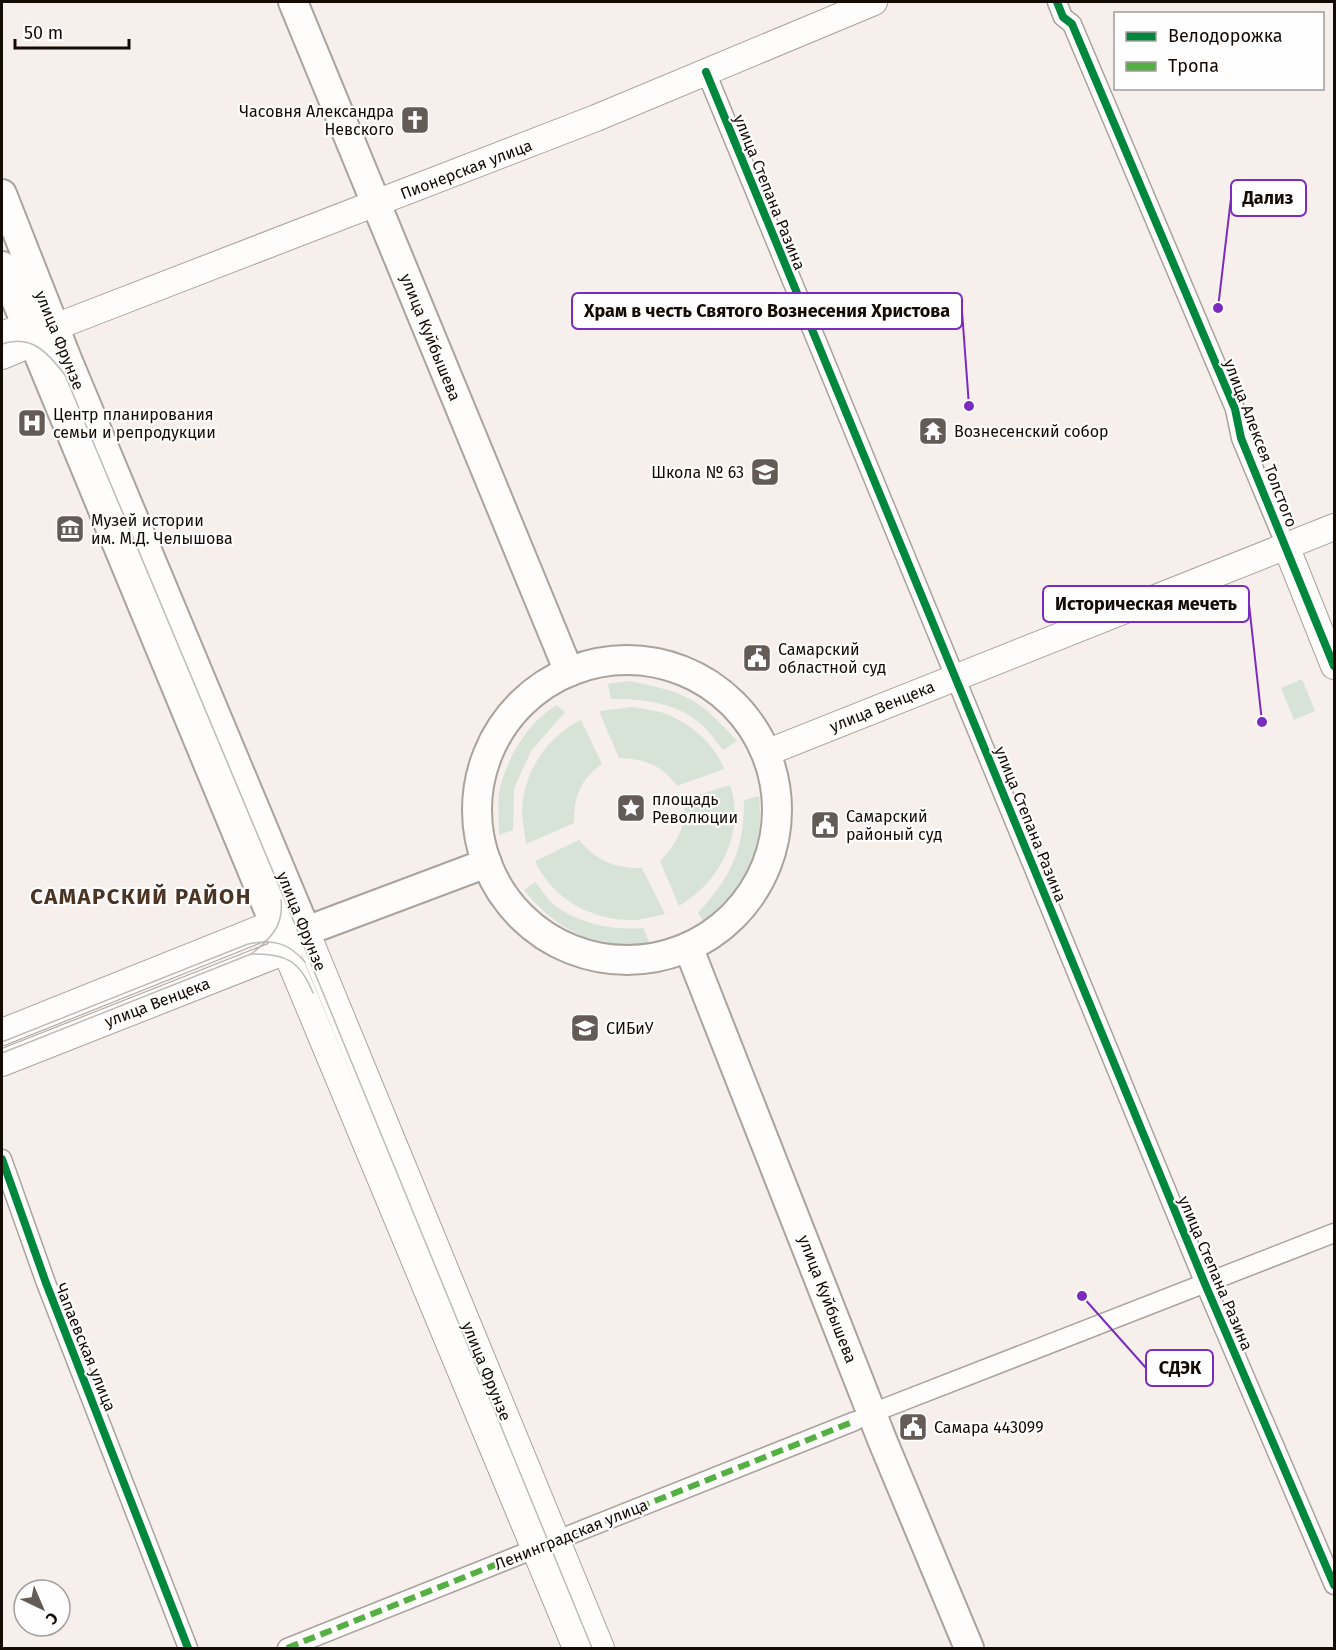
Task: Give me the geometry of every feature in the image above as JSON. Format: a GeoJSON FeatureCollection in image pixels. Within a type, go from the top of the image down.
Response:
{"type":"FeatureCollection","features":[{"type":"Feature","properties":{"kind":"main road","name":"улица Куйбышева"},"geometry":{"type":"LineString","coordinates":[[293,2],[569,672]]}},
{"type":"Feature","properties":{"kind":"main road","name":"Пионерская улица"},"geometry":{"type":"LineString","coordinates":[[2,356],[29,333],[376,205],[874,2]]}},
{"type":"Feature","properties":{"kind":"main road","name":"улица Фрунзе"},"geometry":{"type":"LineString","coordinates":[[2,194],[29,333],[306,931],[546,1544],[576,1648]]}},
{"type":"Feature","properties":{"kind":"main road","name":"улица Фрунзе"},"geometry":{"type":"LineString","coordinates":[[2,266],[286,951],[546,1544],[601,1648]]}},
{"type":"Feature","properties":{"kind":"main road","name":"улица Венцека"},"geometry":{"type":"LineString","coordinates":[[766,753],[1335,527]]}},
{"type":"Feature","properties":{"kind":"main road","name":"улица Алексея Толстого"},"geometry":{"type":"LineString","coordinates":[[1286,546],[1335,666]]}},
{"type":"Feature","properties":{"kind":"main road"},"geometry":{"type":"LineString","coordinates":[[619,660],[646,661],[689,674],[725,696],[756,733],[766,753],[774,776],[777,812],[776,833],[766,868],[756,887],[731,918],[705,940],[689,949],[641,960],[606,958],[570,950],[553,941],[520,914],[500,888],[487,863],[477,817],[480,778],[486,759],[498,733],[525,700],[569,672],[619,660]]}},
{"type":"Feature","properties":{"kind":"main road","name":"улица Венцека"},"geometry":{"type":"LineString","coordinates":[[2,1063],[286,951],[306,931],[487,863]]}},
{"type":"Feature","properties":{"kind":"main road","name":"улица Венцека"},"geometry":{"type":"LineString","coordinates":[[2,1032],[274,923]]}},
{"type":"Feature","properties":{"kind":"main road"},"geometry":{"type":"LineString","coordinates":[[274,923],[306,931]]}},
{"type":"Feature","properties":{"kind":"main road","name":"улица Куйбышева"},"geometry":{"type":"LineString","coordinates":[[689,949],[863,1417],[969,1648]]}},
{"type":"Feature","properties":{"kind":"street","name":"улица Алексея Толстого"},"geometry":{"type":"LineString","coordinates":[[1060,9],[1072,24],[1235,409],[1241,438],[1286,546]]}},
{"type":"Feature","properties":{"kind":"street","name":"улица Степана Разина"},"geometry":{"type":"LineString","coordinates":[[706,72],[1204,1284],[1335,1585]]}},
{"type":"Feature","properties":{"kind":"street","name":"Чапаевская улица"},"geometry":{"type":"LineString","coordinates":[[2,1159],[46,1283],[188,1648]]}},
{"type":"Feature","properties":{"kind":"street","name":"Ленинградская улица"},"geometry":{"type":"LineString","coordinates":[[287,1648],[863,1417],[1335,1233]]}},
{"type":"Feature","properties":{"kind":"shaded area"},"geometry":{"type":"Polygon","coordinates":[[[1302,679],[1315,711],[1294,720],[1281,688],[1302,679]]]}},
{"type":"Feature","properties":{"kind":"shaded area"},"geometry":{"type":"Polygon","coordinates":[[[629,681],[678,693],[690,699],[712,715],[737,741],[723,750],[704,727],[681,711],[659,703],[611,699],[608,684],[629,681]]]}},
{"type":"Feature","properties":{"kind":"shaded area"},"geometry":{"type":"Polygon","coordinates":[[[557,705],[565,712],[531,751],[514,789],[513,830],[499,835],[499,793],[508,764],[521,740],[537,720],[557,705]]]}},
{"type":"Feature","properties":{"kind":"shaded area"},"geometry":{"type":"Polygon","coordinates":[[[632,707],[664,713],[692,728],[715,751],[724,769],[677,786],[665,773],[652,764],[619,758],[599,711],[632,707]]]}},
{"type":"Feature","properties":{"kind":"shaded area"},"geometry":{"type":"Polygon","coordinates":[[[581,720],[602,764],[588,776],[580,789],[575,805],[574,823],[526,844],[522,819],[523,797],[532,770],[548,746],[569,727],[581,720]]]}},
{"type":"Feature","properties":{"kind":"shaded area"},"geometry":{"type":"Polygon","coordinates":[[[730,785],[735,821],[726,855],[707,884],[679,906],[660,861],[680,833],[684,817],[684,799],[730,785]]]}},
{"type":"Feature","properties":{"kind":"shaded area"},"geometry":{"type":"Polygon","coordinates":[[[759,796],[759,835],[750,866],[731,894],[704,922],[698,913],[727,874],[738,848],[744,800],[759,796]]]}},
{"type":"Feature","properties":{"kind":"shaded area"},"geometry":{"type":"Polygon","coordinates":[[[579,840],[592,853],[607,862],[623,867],[642,868],[665,914],[637,920],[613,919],[573,904],[561,895],[542,874],[535,861],[579,840]]]}},
{"type":"Feature","properties":{"kind":"shaded area"},"geometry":{"type":"Polygon","coordinates":[[[535,882],[548,899],[563,911],[584,921],[608,927],[643,928],[650,943],[630,944],[595,940],[565,927],[550,917],[524,890],[535,882]]]}},
{"type":"Feature","properties":{"kind":"tram line"},"geometry":{"type":"LineString","coordinates":[[2,344],[13,342],[31,344],[46,353],[65,375],[287,905],[592,1648]]}},
{"type":"Feature","properties":{"kind":"tram line"},"geometry":{"type":"LineString","coordinates":[[2,1053],[251,954],[275,931],[280,917],[281,900]]}},
{"type":"Feature","properties":{"kind":"tram line"},"geometry":{"type":"LineString","coordinates":[[2,1042],[248,944],[272,942],[286,946],[305,962]]}},
{"type":"Feature","properties":{"kind":"tram line"},"geometry":{"type":"LineString","coordinates":[[251,954],[274,955],[290,961],[303,973],[313,993]]}},
{"type":"Feature","properties":{"kind":"marked path"},"geometry":{"type":"LineString","coordinates":[[287,1648],[855,1421]]}},
{"type":"Feature","properties":{"kind":"cycle path"},"geometry":{"type":"LineString","coordinates":[[1057,2],[1063,17],[1072,24],[1235,409],[1241,438],[1334,666]]}},
{"type":"Feature","properties":{"kind":"cycle path"},"geometry":{"type":"LineString","coordinates":[[706,72],[1205,1284],[1334,1585]]}},
{"type":"Feature","properties":{"kind":"cycle path"},"geometry":{"type":"LineString","coordinates":[[2,1159],[46,1283],[188,1648]]}},
{"type":"Feature","properties":{"kind":"place","name":"Часовня Александра Невского"},"geometry":{"type":"Point","coordinates":[415,120]}},
{"type":"Feature","properties":{"kind":"place","name":"Дализ"},"geometry":{"type":"Point","coordinates":[1218,308]}},
{"type":"Feature","properties":{"kind":"place","name":"Храм в честь Святого Вознесения Христова"},"geometry":{"type":"Point","coordinates":[969,406]}},
{"type":"Feature","properties":{"kind":"place","name":"Центр планирования семьи и репродукции"},"geometry":{"type":"Point","coordinates":[32,423]}},
{"type":"Feature","properties":{"kind":"place","name":"Вознесенский собор"},"geometry":{"type":"Point","coordinates":[933,431]}},
{"type":"Feature","properties":{"kind":"place","name":"Школа № 63"},"geometry":{"type":"Point","coordinates":[765,472]}},
{"type":"Feature","properties":{"kind":"place","name":"Музей истории им. М.Д. Челышова"},"geometry":{"type":"Point","coordinates":[70,529]}},
{"type":"Feature","properties":{"kind":"place","name":"Самарский областной суд"},"geometry":{"type":"Point","coordinates":[757,658]}},
{"type":"Feature","properties":{"kind":"place","name":"Историческая мечеть"},"geometry":{"type":"Point","coordinates":[1262,722]}},
{"type":"Feature","properties":{"kind":"place","name":"площадь Революции"},"geometry":{"type":"Point","coordinates":[631,808]}},
{"type":"Feature","properties":{"kind":"place","name":"Самарский районый суд"},"geometry":{"type":"Point","coordinates":[825,825]}},
{"type":"Feature","properties":{"kind":"place","name":"СИБиУ"},"geometry":{"type":"Point","coordinates":[585,1028]}},
{"type":"Feature","properties":{"kind":"place","name":"СДЭК"},"geometry":{"type":"Point","coordinates":[1082,1296]}},
{"type":"Feature","properties":{"kind":"place","name":"Самара 443099"},"geometry":{"type":"Point","coordinates":[913,1427]}},
{"type":"Feature","properties":{"kind":"district","name":"САМАРСКИЙ РАЙОН"},"geometry":{"type":"Point","coordinates":[141,896]}}]}
